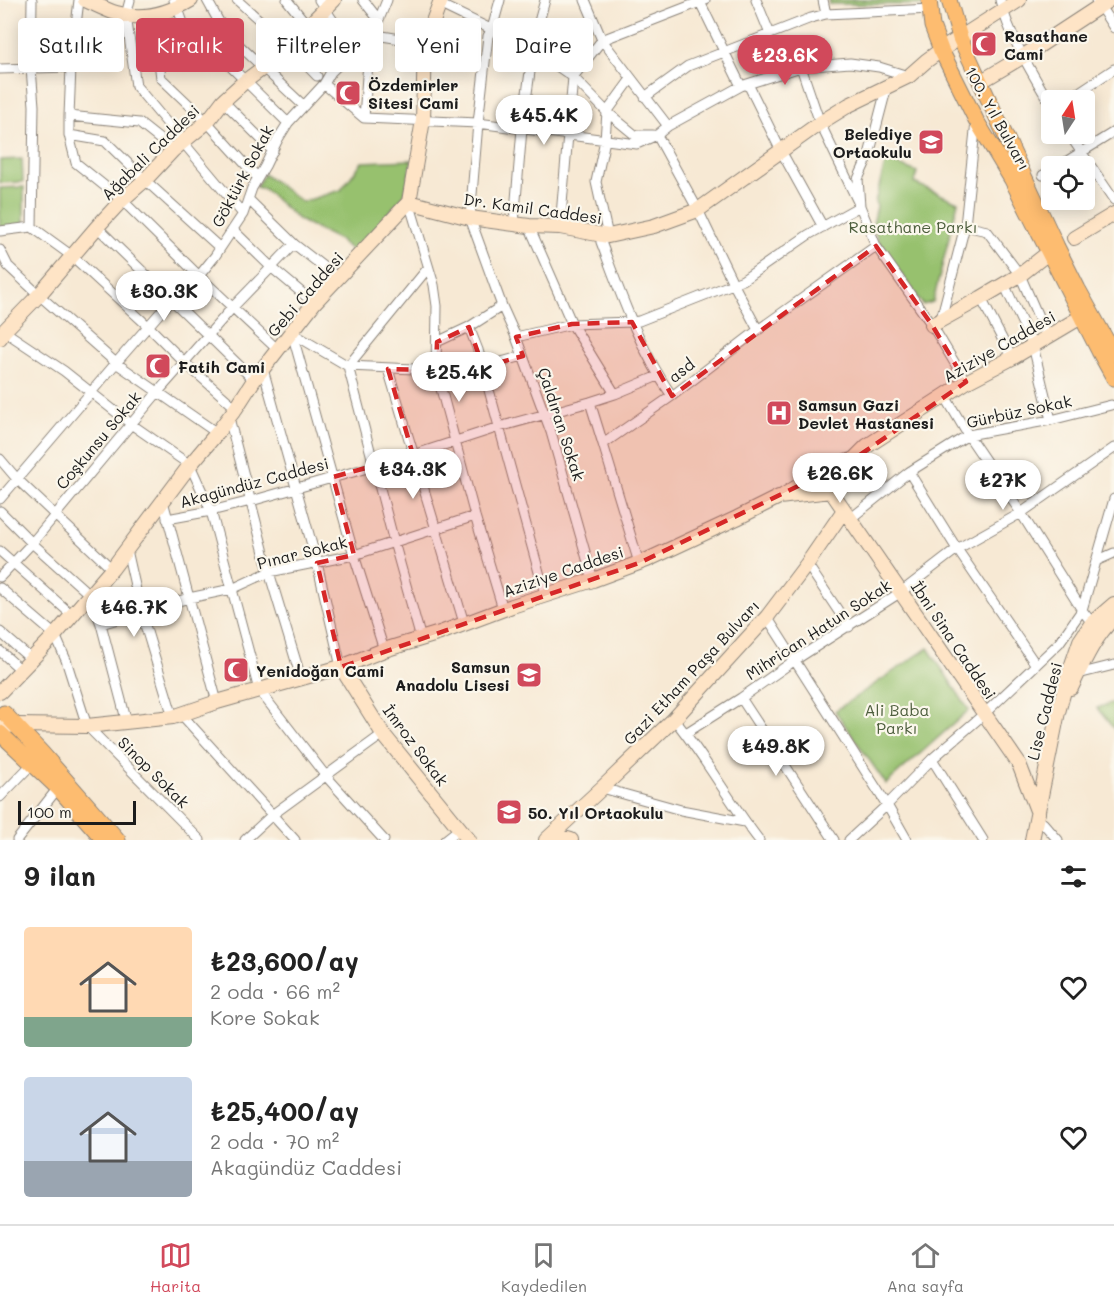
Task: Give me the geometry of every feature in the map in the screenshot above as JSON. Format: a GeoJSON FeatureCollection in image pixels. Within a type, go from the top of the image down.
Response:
{"type":"FeatureCollection","features":[{"type":"Feature","properties":{"kind":"main road"},"geometry":{"type":"LineString","coordinates":[[85,0],[117,13],[139,16],[163,14],[176,4],[191,0]]}},
{"type":"Feature","properties":{"kind":"main road","name":"100. Yıl Bulvarı"},"geometry":{"type":"LineString","coordinates":[[949,0],[960,38],[980,82],[1057,247],[1114,354]]}},
{"type":"Feature","properties":{"kind":"main road","name":"Dr. Kamil Caddesi"},"geometry":{"type":"LineString","coordinates":[[409,202],[470,218],[529,226],[560,226],[608,236],[654,226],[698,210],[820,123],[849,105],[909,76],[1001,5],[1019,0]]}},
{"type":"Feature","properties":{"kind":"main road"},"geometry":{"type":"LineString","coordinates":[[434,18],[440,2]]}},
{"type":"Feature","properties":{"kind":"main road"},"geometry":{"type":"LineString","coordinates":[[980,82],[1022,57],[1102,2]]}},
{"type":"Feature","properties":{"kind":"main road","name":"Ağabali Caddesi"},"geometry":{"type":"LineString","coordinates":[[314,18],[326,3]]}},
{"type":"Feature","properties":{"kind":"main road","name":"100. Yıl Bulvarı"},"geometry":{"type":"LineString","coordinates":[[930,5],[932,26],[941,50],[976,120],[1012,180],[1114,378]]}},
{"type":"Feature","properties":{"kind":"main road","name":"Ağabali Caddesi"},"geometry":{"type":"LineString","coordinates":[[1,336],[122,200],[178,146],[207,122],[244,82],[258,72]]}},
{"type":"Feature","properties":{"kind":"main road"},"geometry":{"type":"LineString","coordinates":[[409,202],[423,120],[424,72]]}},
{"type":"Feature","properties":{"kind":"main road","name":"Gebi Caddesi"},"geometry":{"type":"LineString","coordinates":[[1,715],[7,689],[5,687],[55,635],[112,569],[314,303],[409,202]]}},
{"type":"Feature","properties":{"kind":"main road"},"geometry":{"type":"LineString","coordinates":[[1074,238],[1114,214]]}},
{"type":"Feature","properties":{"kind":"main road"},"geometry":{"type":"LineString","coordinates":[[937,322],[1004,284],[1048,253]]}},
{"type":"Feature","properties":{"kind":"main road","name":"Aziziye Caddesi"},"geometry":{"type":"LineString","coordinates":[[16,725],[87,726],[177,716],[217,702],[341,667],[545,594],[593,580],[639,563],[779,497],[831,491],[854,459],[867,446],[966,382],[1081,317]]}},
{"type":"Feature","properties":{"kind":"main road"},"geometry":{"type":"LineString","coordinates":[[779,497],[823,471],[854,459]]}},
{"type":"Feature","properties":{"kind":"main road","name":"İbni Sina Caddesi"},"geometry":{"type":"LineString","coordinates":[[831,491],[1019,764],[1041,818]]}},
{"type":"Feature","properties":{"kind":"main road","name":"Gazi Etham Paşa Bulvarı"},"geometry":{"type":"LineString","coordinates":[[549,837],[674,718],[766,616],[847,514]]}},
{"type":"Feature","properties":{"kind":"main road","name":"Lise Caddesi"},"geometry":{"type":"LineString","coordinates":[[1039,840],[1058,712],[1069,673],[1080,641],[1092,623],[1114,604]]}},
{"type":"Feature","properties":{"kind":"main road","name":"Lise Caddesi"},"geometry":{"type":"LineString","coordinates":[[1032,840],[1052,779],[1070,691],[1090,650],[1114,618]]}},
{"type":"Feature","properties":{"kind":"main road","name":"İmroz Sokak"},"geometry":{"type":"LineString","coordinates":[[341,667],[383,734],[469,840]]}},
{"type":"Feature","properties":{"kind":"main road"},"geometry":{"type":"LineString","coordinates":[[1,715],[16,725],[118,840]]}},
{"type":"Feature","properties":{"kind":"main road"},"geometry":{"type":"LineString","coordinates":[[0,733],[58,788],[104,840]]}},
{"type":"Feature","properties":{"kind":"main road"},"geometry":{"type":"LineString","coordinates":[[549,837],[571,840]]}},
{"type":"Feature","properties":{"kind":"street"},"geometry":{"type":"LineString","coordinates":[[32,18],[33,0]]}},
{"type":"Feature","properties":{"kind":"street"},"geometry":{"type":"LineString","coordinates":[[77,18],[79,0]]}},
{"type":"Feature","properties":{"kind":"street"},"geometry":{"type":"LineString","coordinates":[[130,0],[126,15],[136,86],[178,146],[243,214]]}},
{"type":"Feature","properties":{"kind":"street"},"geometry":{"type":"LineString","coordinates":[[207,0],[224,31],[256,61]]}},
{"type":"Feature","properties":{"kind":"street"},"geometry":{"type":"LineString","coordinates":[[237,0],[257,18]]}},
{"type":"Feature","properties":{"kind":"street"},"geometry":{"type":"LineString","coordinates":[[287,0],[302,18]]}},
{"type":"Feature","properties":{"kind":"street"},"geometry":{"type":"LineString","coordinates":[[363,0],[377,18]]}},
{"type":"Feature","properties":{"kind":"street","name":"Göktürk Sokak"},"geometry":{"type":"LineString","coordinates":[[380,18],[387,0]]}},
{"type":"Feature","properties":{"kind":"street","name":"Çaldıran Sokak"},"geometry":{"type":"LineString","coordinates":[[500,0],[488,36],[470,218],[545,414],[593,580]]}},
{"type":"Feature","properties":{"kind":"street"},"geometry":{"type":"LineString","coordinates":[[540,18],[544,0]]}},
{"type":"Feature","properties":{"kind":"street"},"geometry":{"type":"LineString","coordinates":[[585,0],[602,40],[668,126]]}},
{"type":"Feature","properties":{"kind":"street"},"geometry":{"type":"LineString","coordinates":[[756,0],[770,34]]}},
{"type":"Feature","properties":{"kind":"street"},"geometry":{"type":"LineString","coordinates":[[822,0],[826,14]]}},
{"type":"Feature","properties":{"kind":"street"},"geometry":{"type":"LineString","coordinates":[[560,226],[573,77],[602,40],[702,1],[724,52],[823,227]]}},
{"type":"Feature","properties":{"kind":"street"},"geometry":{"type":"LineString","coordinates":[[440,2],[492,29]]}},
{"type":"Feature","properties":{"kind":"street"},"geometry":{"type":"LineString","coordinates":[[1102,2],[1114,28]]}},
{"type":"Feature","properties":{"kind":"street"},"geometry":{"type":"LineString","coordinates":[[326,3],[335,18]]}},
{"type":"Feature","properties":{"kind":"street"},"geometry":{"type":"LineString","coordinates":[[176,4],[190,50],[204,44],[222,58],[288,123]]}},
{"type":"Feature","properties":{"kind":"street"},"geometry":{"type":"LineString","coordinates":[[645,97],[688,66],[826,14],[930,5]]}},
{"type":"Feature","properties":{"kind":"street"},"geometry":{"type":"LineString","coordinates":[[1001,5],[1022,57],[1042,90]]}},
{"type":"Feature","properties":{"kind":"street"},"geometry":{"type":"LineString","coordinates":[[153,14],[161,78],[207,122],[257,177]]}},
{"type":"Feature","properties":{"kind":"street"},"geometry":{"type":"LineString","coordinates":[[312,72],[364,118],[478,123],[637,144],[744,85],[801,67],[850,63],[879,67],[909,76]]}},
{"type":"Feature","properties":{"kind":"street"},"geometry":{"type":"LineString","coordinates":[[801,67],[820,123],[860,206],[876,246],[937,322],[966,382]]}},
{"type":"Feature","properties":{"kind":"street"},"geometry":{"type":"LineString","coordinates":[[0,69],[18,68]]}},
{"type":"Feature","properties":{"kind":"street"},"geometry":{"type":"LineString","coordinates":[[1082,90],[1114,69]]}},
{"type":"Feature","properties":{"kind":"street"},"geometry":{"type":"LineString","coordinates":[[31,72],[34,106],[32,227]]}},
{"type":"Feature","properties":{"kind":"street"},"geometry":{"type":"LineString","coordinates":[[71,72],[69,135],[76,163],[122,200],[278,350]]}},
{"type":"Feature","properties":{"kind":"street"},"geometry":{"type":"LineString","coordinates":[[267,72],[304,106]]}},
{"type":"Feature","properties":{"kind":"street","name":"Göktürk Sokak"},"geometry":{"type":"LineString","coordinates":[[0,499],[172,300],[199,276],[243,214],[257,177],[266,166],[288,123],[304,106],[320,80],[331,72]]}},
{"type":"Feature","properties":{"kind":"street"},"geometry":{"type":"LineString","coordinates":[[364,118],[367,72]]}},
{"type":"Feature","properties":{"kind":"street"},"geometry":{"type":"LineString","coordinates":[[514,223],[522,129],[531,72]]}},
{"type":"Feature","properties":{"kind":"street"},"geometry":{"type":"LineString","coordinates":[[566,72],[634,135],[657,135]]}},
{"type":"Feature","properties":{"kind":"street"},"geometry":{"type":"LineString","coordinates":[[632,79],[607,112],[596,182],[608,236],[601,242],[632,322],[658,376],[672,396]]}},
{"type":"Feature","properties":{"kind":"street"},"geometry":{"type":"LineString","coordinates":[[860,206],[858,179],[869,155],[887,86]]}},
{"type":"Feature","properties":{"kind":"street"},"geometry":{"type":"LineString","coordinates":[[224,101],[273,151]]}},
{"type":"Feature","properties":{"kind":"street"},"geometry":{"type":"LineString","coordinates":[[69,117],[139,123],[178,146]]}},
{"type":"Feature","properties":{"kind":"street"},"geometry":{"type":"LineString","coordinates":[[937,322],[965,226],[976,120]]}},
{"type":"Feature","properties":{"kind":"street"},"geometry":{"type":"LineString","coordinates":[[1077,156],[1114,132]]}},
{"type":"Feature","properties":{"kind":"street"},"geometry":{"type":"LineString","coordinates":[[69,135],[105,141],[220,248]]}},
{"type":"Feature","properties":{"kind":"street"},"geometry":{"type":"LineString","coordinates":[[657,135],[698,210],[758,330]]}},
{"type":"Feature","properties":{"kind":"street"},"geometry":{"type":"LineString","coordinates":[[1076,144],[1114,200]]}},
{"type":"Feature","properties":{"kind":"street"},"geometry":{"type":"LineString","coordinates":[[248,199],[294,244],[339,279]]}},
{"type":"Feature","properties":{"kind":"street"},"geometry":{"type":"LineString","coordinates":[[409,202],[434,285],[436,370],[503,609]]}},
{"type":"Feature","properties":{"kind":"street"},"geometry":{"type":"LineString","coordinates":[[516,337],[572,324],[632,322],[742,280],[808,235],[860,206]]}},
{"type":"Feature","properties":{"kind":"street"},"geometry":{"type":"LineString","coordinates":[[529,226],[572,324],[615,394]]}},
{"type":"Feature","properties":{"kind":"street"},"geometry":{"type":"LineString","coordinates":[[965,226],[987,231],[1020,274],[1047,337]]}},
{"type":"Feature","properties":{"kind":"street"},"geometry":{"type":"LineString","coordinates":[[0,231],[32,227],[72,256],[149,327],[232,413],[269,572],[302,678]]}},
{"type":"Feature","properties":{"kind":"street"},"geometry":{"type":"LineString","coordinates":[[97,227],[209,336],[259,375],[316,563],[341,667]]}},
{"type":"Feature","properties":{"kind":"street"},"geometry":{"type":"LineString","coordinates":[[233,230],[271,267],[314,303]]}},
{"type":"Feature","properties":{"kind":"street","name":"Coşkunsu Sokak"},"geometry":{"type":"LineString","coordinates":[[0,578],[55,516],[157,393],[233,307],[294,244]]}},
{"type":"Feature","properties":{"kind":"street","name":"asd"},"geometry":{"type":"LineString","coordinates":[[603,444],[876,246]]}},
{"type":"Feature","properties":{"kind":"street"},"geometry":{"type":"LineString","coordinates":[[0,250],[8,266],[116,363],[217,433]]}},
{"type":"Feature","properties":{"kind":"street"},"geometry":{"type":"LineString","coordinates":[[348,366],[428,268]]}},
{"type":"Feature","properties":{"kind":"street"},"geometry":{"type":"LineString","coordinates":[[1004,284],[1033,346],[1051,420]]}},
{"type":"Feature","properties":{"kind":"street"},"geometry":{"type":"LineString","coordinates":[[981,298],[1012,358]]}},
{"type":"Feature","properties":{"kind":"street"},"geometry":{"type":"LineString","coordinates":[[437,342],[469,327],[502,306]]}},
{"type":"Feature","properties":{"kind":"street"},"geometry":{"type":"LineString","coordinates":[[469,327],[483,367],[545,594]]}},
{"type":"Feature","properties":{"kind":"street"},"geometry":{"type":"LineString","coordinates":[[292,333],[348,366],[436,370]]}},
{"type":"Feature","properties":{"kind":"street"},"geometry":{"type":"LineString","coordinates":[[292,333],[354,555],[384,650]]}},
{"type":"Feature","properties":{"kind":"street"},"geometry":{"type":"LineString","coordinates":[[1,336],[63,371],[131,424],[190,465],[211,511],[259,690],[325,775],[384,840]]}},
{"type":"Feature","properties":{"kind":"street"},"geometry":{"type":"LineString","coordinates":[[483,367],[523,356]]}},
{"type":"Feature","properties":{"kind":"street"},"geometry":{"type":"LineString","coordinates":[[348,366],[421,639]]}},
{"type":"Feature","properties":{"kind":"street"},"geometry":{"type":"LineString","coordinates":[[388,369],[464,623]]}},
{"type":"Feature","properties":{"kind":"street","name":"Akagündüz Caddesi"},"geometry":{"type":"LineString","coordinates":[[167,519],[251,501],[413,455],[615,394],[658,376]]}},
{"type":"Feature","properties":{"kind":"street"},"geometry":{"type":"LineString","coordinates":[[945,396],[968,435],[1092,623]]}},
{"type":"Feature","properties":{"kind":"street"},"geometry":{"type":"LineString","coordinates":[[590,402],[639,563]]}},
{"type":"Feature","properties":{"kind":"street","name":"Gürbüz Sokak"},"geometry":{"type":"LineString","coordinates":[[847,514],[968,435],[1051,420],[1111,405]]}},
{"type":"Feature","properties":{"kind":"street","name":"Mihrican Hatun Sokak"},"geometry":{"type":"LineString","coordinates":[[686,733],[901,592],[957,549],[1021,513],[1114,448]]}},
{"type":"Feature","properties":{"kind":"street"},"geometry":{"type":"LineString","coordinates":[[0,459],[17,479],[112,569]]}},
{"type":"Feature","properties":{"kind":"street"},"geometry":{"type":"LineString","coordinates":[[909,472],[957,549],[1036,665]]}},
{"type":"Feature","properties":{"kind":"street"},"geometry":{"type":"LineString","coordinates":[[849,840],[932,759],[984,714],[1059,643],[1082,610],[1114,500]]}},
{"type":"Feature","properties":{"kind":"street"},"geometry":{"type":"LineString","coordinates":[[163,501],[217,702]]}},
{"type":"Feature","properties":{"kind":"street"},"geometry":{"type":"LineString","coordinates":[[0,511],[90,595],[101,624],[127,723]]}},
{"type":"Feature","properties":{"kind":"street","name":"Pınar Sokak"},"geometry":{"type":"LineString","coordinates":[[101,624],[231,588],[269,572],[354,555],[476,516]]}},
{"type":"Feature","properties":{"kind":"street"},"geometry":{"type":"LineString","coordinates":[[127,550],[141,612],[177,716],[295,840]]}},
{"type":"Feature","properties":{"kind":"street"},"geometry":{"type":"LineString","coordinates":[[0,551],[72,615]]}},
{"type":"Feature","properties":{"kind":"street"},"geometry":{"type":"LineString","coordinates":[[1096,561],[1114,553]]}},
{"type":"Feature","properties":{"kind":"street"},"geometry":{"type":"LineString","coordinates":[[807,564],[849,627]]}},
{"type":"Feature","properties":{"kind":"street"},"geometry":{"type":"LineString","coordinates":[[0,588],[55,635],[66,660],[87,726]]}},
{"type":"Feature","properties":{"kind":"street"},"geometry":{"type":"LineString","coordinates":[[766,616],[907,840]]}},
{"type":"Feature","properties":{"kind":"street"},"geometry":{"type":"LineString","coordinates":[[1070,627],[1080,641]]}},
{"type":"Feature","properties":{"kind":"street"},"geometry":{"type":"LineString","coordinates":[[0,632],[32,659]]}},
{"type":"Feature","properties":{"kind":"street"},"geometry":{"type":"LineString","coordinates":[[0,651],[21,670]]}},
{"type":"Feature","properties":{"kind":"street"},"geometry":{"type":"LineString","coordinates":[[1078,674],[1114,665]]}},
{"type":"Feature","properties":{"kind":"street"},"geometry":{"type":"LineString","coordinates":[[741,698],[834,840]]}},
{"type":"Feature","properties":{"kind":"street"},"geometry":{"type":"LineString","coordinates":[[674,718],[759,840]]}},
{"type":"Feature","properties":{"kind":"street","name":"Sinop Sokak"},"geometry":{"type":"LineString","coordinates":[[87,726],[200,840]]}},
{"type":"Feature","properties":{"kind":"street"},"geometry":{"type":"LineString","coordinates":[[245,840],[272,815],[383,734]]}},
{"type":"Feature","properties":{"kind":"street"},"geometry":{"type":"LineString","coordinates":[[932,759],[983,840]]}},
{"type":"Feature","properties":{"kind":"street"},"geometry":{"type":"LineString","coordinates":[[0,797],[32,764]]}},
{"type":"Feature","properties":{"kind":"street"},"geometry":{"type":"LineString","coordinates":[[17,840],[58,788]]}},
{"type":"Feature","properties":{"kind":"street"},"geometry":{"type":"LineString","coordinates":[[602,788],[681,810],[745,822]]}},
{"type":"Feature","properties":{"kind":"street"},"geometry":{"type":"LineString","coordinates":[[1041,818],[1058,840]]}},
{"type":"Feature","properties":{"kind":"street"},"geometry":{"type":"LineString","coordinates":[[445,840],[459,829]]}},
{"type":"Feature","properties":{"kind":"highlighted area"},"geometry":{"type":"Polygon","coordinates":[[[876,246],[932,325],[966,382],[854,459],[639,563],[341,667],[317,563],[354,555],[333,477],[413,455],[388,369],[436,370],[437,342],[469,327],[483,367],[523,356],[516,337],[572,324],[632,322],[672,396],[876,246]]]}},
{"type":"Feature","properties":{"kind":"green space"},"geometry":{"type":"Polygon","coordinates":[[[828,0],[924,0],[926,5],[829,4],[828,0]]]}},
{"type":"Feature","properties":{"kind":"green space"},"geometry":{"type":"Polygon","coordinates":[[[22,159],[23,182],[0,183],[0,160],[22,159]]]}},
{"type":"Feature","properties":{"kind":"green space"},"geometry":{"type":"Polygon","coordinates":[[[412,160],[405,194],[355,253],[339,240],[299,220],[264,189],[256,187],[264,174],[302,202],[341,190],[362,162],[412,160]]]}},
{"type":"Feature","properties":{"kind":"green space","name":"Rasathane Parkı"},"geometry":{"type":"Polygon","coordinates":[[[886,160],[917,172],[914,183],[958,202],[933,302],[923,305],[878,242],[873,224],[877,206],[875,202],[886,160]]]}},
{"type":"Feature","properties":{"kind":"green space"},"geometry":{"type":"Polygon","coordinates":[[[24,187],[24,225],[0,228],[0,188],[24,187]]]}},
{"type":"Feature","properties":{"kind":"green space","name":"Ali Baba Parkı"},"geometry":{"type":"Polygon","coordinates":[[[928,648],[969,710],[886,784],[835,711],[928,648]]]}},
{"type":"Feature","properties":{"kind":"green space"},"geometry":{"type":"Polygon","coordinates":[[[1114,702],[1114,729],[1097,708],[1114,702]]]}},
{"type":"Feature","properties":{"kind":"place","name":"Rasathane Cami"},"geometry":{"type":"Point","coordinates":[984,44]}},
{"type":"Feature","properties":{"kind":"place","name":"Özdemirler Sitesi Cami"},"geometry":{"type":"Point","coordinates":[348,93]}},
{"type":"Feature","properties":{"kind":"place","name":"Belediye Ortaokulu"},"geometry":{"type":"Point","coordinates":[931,142]}},
{"type":"Feature","properties":{"kind":"place","name":"Fatih Cami"},"geometry":{"type":"Point","coordinates":[158,366]}},
{"type":"Feature","properties":{"kind":"place","name":"Samsun Gazi Devlet Hastanesi"},"geometry":{"type":"Point","coordinates":[779,413]}},
{"type":"Feature","properties":{"kind":"place","name":"Yenidoğan Cami"},"geometry":{"type":"Point","coordinates":[236,670]}},
{"type":"Feature","properties":{"kind":"place","name":"Samsun Anadolu Lisesi"},"geometry":{"type":"Point","coordinates":[529,675]}},
{"type":"Feature","properties":{"kind":"place","name":"50. Yıl Ortaokulu"},"geometry":{"type":"Point","coordinates":[509,812]}}]}
